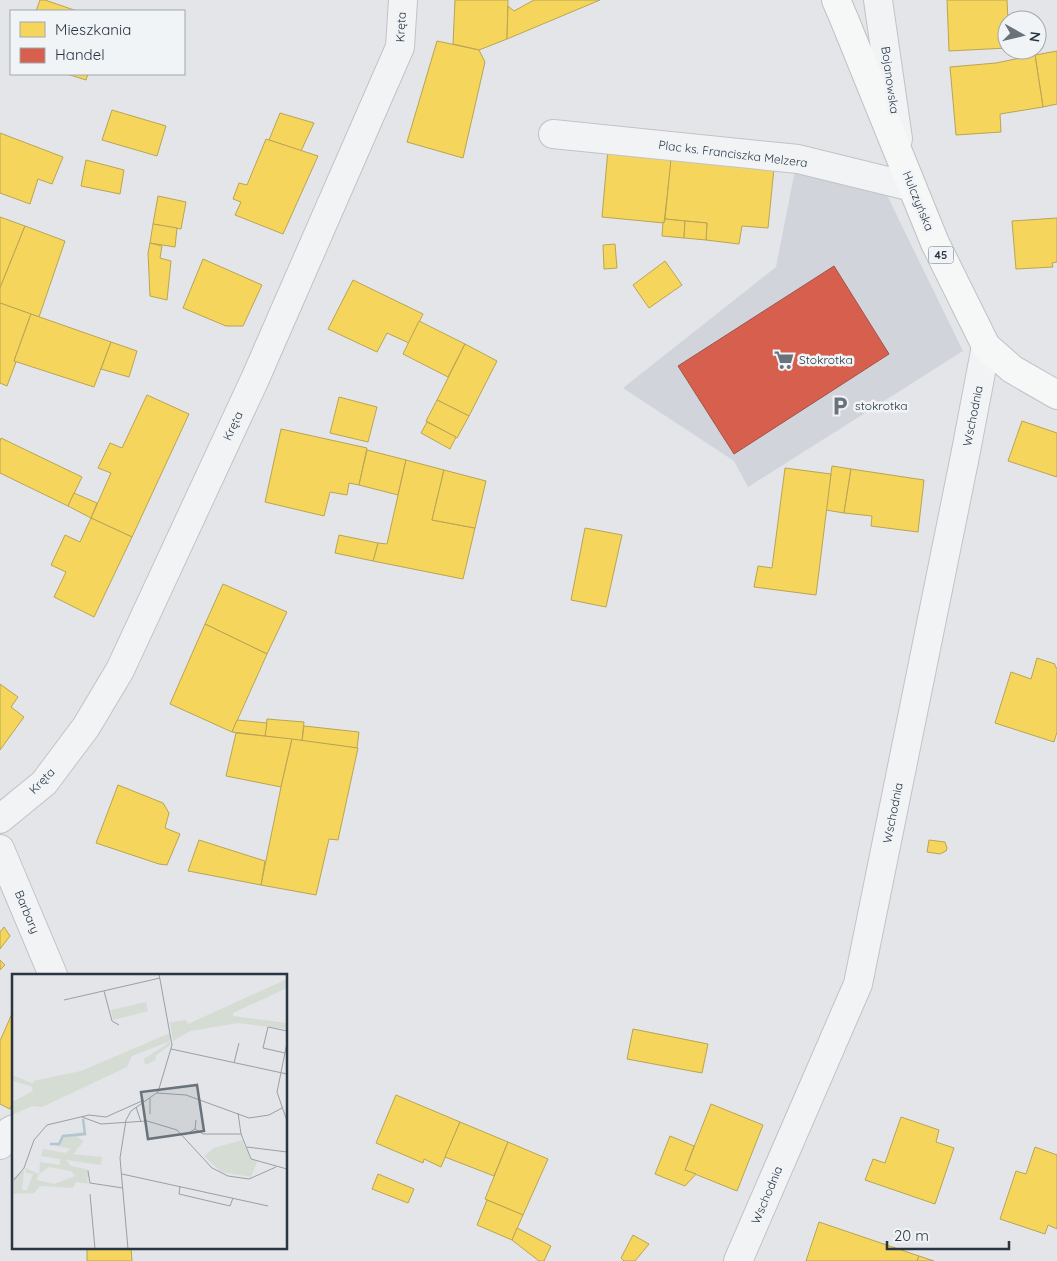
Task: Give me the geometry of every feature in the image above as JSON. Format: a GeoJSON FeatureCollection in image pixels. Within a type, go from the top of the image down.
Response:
{"type":"FeatureCollection","features":[{"type":"Feature","properties":{"kind":"main road","name":"Hulczyńska"},"geometry":{"type":"LineString","coordinates":[[836,0],[935,242],[986,346],[1012,369],[1057,395]]}},
{"type":"Feature","properties":{"kind":"street","name":"Kręta"},"geometry":{"type":"LineString","coordinates":[[0,819],[44,783],[86,727],[120,670],[255,379],[400,47],[403,0]]}},
{"type":"Feature","properties":{"kind":"street","name":"Bojanowska"},"geometry":{"type":"LineString","coordinates":[[878,0],[902,161]]}},
{"type":"Feature","properties":{"kind":"street","name":"Plac ks. Franciszka Melzera"},"geometry":{"type":"LineString","coordinates":[[553,134],[798,159],[912,186]]}},
{"type":"Feature","properties":{"kind":"street","name":"Wschodnia"},"geometry":{"type":"LineString","coordinates":[[738,1261],[858,984],[986,346]]}},
{"type":"Feature","properties":{"kind":"street","name":"Barbary"},"geometry":{"type":"LineString","coordinates":[[0,849],[53,974]]}},
{"type":"Feature","properties":{"kind":"street"},"geometry":{"type":"LineString","coordinates":[[0,1145],[12,1131]]}},
{"type":"Feature","properties":{"kind":"shaded area"},"geometry":{"type":"Polygon","coordinates":[[[795,170],[883,187],[963,351],[748,487],[734,461],[623,388],[776,267],[795,170]]]}},
{"type":"Feature","properties":{"kind":"building: Mieszkania"},"geometry":{"type":"Polygon","coordinates":[[[40,0],[45,0],[74,10],[36,10],[40,0]]]}},
{"type":"Feature","properties":{"kind":"building: Mieszkania"},"geometry":{"type":"Polygon","coordinates":[[[455,0],[508,0],[507,39],[479,50],[453,44],[455,0]]]}},
{"type":"Feature","properties":{"kind":"building: Mieszkania"},"geometry":{"type":"Polygon","coordinates":[[[534,0],[600,0],[507,39],[508,6],[514,11],[534,0]]]}},
{"type":"Feature","properties":{"kind":"building: Mieszkania"},"geometry":{"type":"Polygon","coordinates":[[[947,0],[1007,0],[1008,10],[997,10],[997,49],[949,51],[947,0]]]}},
{"type":"Feature","properties":{"kind":"building: Mieszkania"},"geometry":{"type":"Polygon","coordinates":[[[437,41],[479,50],[485,62],[463,158],[407,142],[437,41]]]}},
{"type":"Feature","properties":{"kind":"building: Mieszkania"},"geometry":{"type":"Polygon","coordinates":[[[1057,51],[1057,104],[1043,107],[1036,60],[1047,60],[1047,53],[1057,51]]]}},
{"type":"Feature","properties":{"kind":"building: Mieszkania"},"geometry":{"type":"Polygon","coordinates":[[[1011,60],[1036,60],[1043,107],[1000,114],[1001,132],[956,135],[950,67],[1011,60]]]}},
{"type":"Feature","properties":{"kind":"building: Mieszkania"},"geometry":{"type":"Polygon","coordinates":[[[70,75],[88,75],[86,80],[70,75]]]}},
{"type":"Feature","properties":{"kind":"building: Mieszkania"},"geometry":{"type":"Polygon","coordinates":[[[112,110],[166,126],[157,156],[102,140],[112,110]]]}},
{"type":"Feature","properties":{"kind":"building: Mieszkania"},"geometry":{"type":"Polygon","coordinates":[[[280,113],[314,123],[301,151],[269,140],[280,113]]]}},
{"type":"Feature","properties":{"kind":"building: Mieszkania"},"geometry":{"type":"Polygon","coordinates":[[[0,133],[63,157],[52,184],[38,179],[30,204],[0,193],[0,133]]]}},
{"type":"Feature","properties":{"kind":"building: Mieszkania"},"geometry":{"type":"Polygon","coordinates":[[[266,139],[318,156],[283,234],[235,215],[241,202],[233,199],[239,183],[247,185],[266,139]]]}},
{"type":"Feature","properties":{"kind":"building: Mieszkania"},"geometry":{"type":"Polygon","coordinates":[[[608,149],[672,155],[664,223],[602,217],[608,149]]]}},
{"type":"Feature","properties":{"kind":"building: Mieszkania"},"geometry":{"type":"Polygon","coordinates":[[[671,159],[774,168],[768,228],[742,226],[739,244],[706,240],[707,223],[665,219],[671,159]]]}},
{"type":"Feature","properties":{"kind":"building: Mieszkania"},"geometry":{"type":"Polygon","coordinates":[[[86,160],[124,170],[120,194],[81,186],[86,160]]]}},
{"type":"Feature","properties":{"kind":"building: Mieszkania"},"geometry":{"type":"Polygon","coordinates":[[[158,196],[186,202],[181,229],[153,224],[158,196]]]}},
{"type":"Feature","properties":{"kind":"building: Mieszkania"},"geometry":{"type":"Polygon","coordinates":[[[0,217],[25,226],[0,288],[0,217]]]}},
{"type":"Feature","properties":{"kind":"building: Mieszkania"},"geometry":{"type":"Polygon","coordinates":[[[1057,218],[1057,262],[1052,263],[1053,267],[1016,269],[1012,221],[1057,218]]]}},
{"type":"Feature","properties":{"kind":"building: Mieszkania"},"geometry":{"type":"Polygon","coordinates":[[[665,219],[685,221],[684,238],[662,236],[665,219]]]}},
{"type":"Feature","properties":{"kind":"building: Mieszkania"},"geometry":{"type":"Polygon","coordinates":[[[685,221],[707,223],[706,240],[684,238],[685,221]]]}},
{"type":"Feature","properties":{"kind":"building: Mieszkania"},"geometry":{"type":"Polygon","coordinates":[[[153,224],[177,228],[175,247],[150,243],[153,224]]]}},
{"type":"Feature","properties":{"kind":"building: Mieszkania"},"geometry":{"type":"Polygon","coordinates":[[[25,226],[65,241],[39,317],[0,303],[0,288],[25,226]]]}},
{"type":"Feature","properties":{"kind":"building: Mieszkania"},"geometry":{"type":"Polygon","coordinates":[[[150,243],[162,246],[160,258],[171,261],[167,300],[150,296],[148,253],[150,243]]]}},
{"type":"Feature","properties":{"kind":"building: Mieszkania"},"geometry":{"type":"Polygon","coordinates":[[[615,244],[617,268],[604,269],[603,245],[615,244]]]}},
{"type":"Feature","properties":{"kind":"building: Mieszkania"},"geometry":{"type":"Polygon","coordinates":[[[203,259],[262,285],[243,326],[226,326],[183,308],[203,259]]]}},
{"type":"Feature","properties":{"kind":"building: Mieszkania"},"geometry":{"type":"Polygon","coordinates":[[[665,261],[682,285],[649,308],[633,285],[665,261]]]}},
{"type":"Feature","properties":{"kind":"building: Mieszkania"},"geometry":{"type":"Polygon","coordinates":[[[353,280],[423,314],[409,343],[387,333],[377,352],[328,329],[353,280]]]}},
{"type":"Feature","properties":{"kind":"building: Mieszkania"},"geometry":{"type":"Polygon","coordinates":[[[0,303],[31,314],[7,386],[0,383],[0,303]]]}},
{"type":"Feature","properties":{"kind":"building: Mieszkania"},"geometry":{"type":"Polygon","coordinates":[[[31,314],[111,342],[94,387],[14,361],[31,314]]]}},
{"type":"Feature","properties":{"kind":"building: Mieszkania"},"geometry":{"type":"Polygon","coordinates":[[[419,321],[465,344],[448,377],[403,354],[419,321]]]}},
{"type":"Feature","properties":{"kind":"building: Mieszkania"},"geometry":{"type":"Polygon","coordinates":[[[111,342],[137,351],[129,377],[101,369],[111,342]]]}},
{"type":"Feature","properties":{"kind":"building: Mieszkania"},"geometry":{"type":"Polygon","coordinates":[[[465,344],[497,361],[469,416],[437,400],[465,344]]]}},
{"type":"Feature","properties":{"kind":"building: Mieszkania"},"geometry":{"type":"Polygon","coordinates":[[[147,395],[189,414],[132,537],[91,518],[111,473],[98,468],[110,443],[122,448],[147,395]]]}},
{"type":"Feature","properties":{"kind":"building: Mieszkania"},"geometry":{"type":"Polygon","coordinates":[[[339,397],[377,407],[368,442],[330,433],[339,397]]]}},
{"type":"Feature","properties":{"kind":"building: Mieszkania"},"geometry":{"type":"Polygon","coordinates":[[[437,400],[469,416],[457,438],[426,421],[437,400]]]}},
{"type":"Feature","properties":{"kind":"building: Mieszkania"},"geometry":{"type":"Polygon","coordinates":[[[1022,421],[1057,433],[1057,477],[1008,461],[1022,421]]]}},
{"type":"Feature","properties":{"kind":"building: Mieszkania"},"geometry":{"type":"Polygon","coordinates":[[[427,422],[456,437],[450,449],[421,433],[427,422]]]}},
{"type":"Feature","properties":{"kind":"building: Mieszkania"},"geometry":{"type":"Polygon","coordinates":[[[281,429],[367,448],[359,485],[349,483],[347,495],[330,492],[324,516],[265,502],[281,429]]]}},
{"type":"Feature","properties":{"kind":"building: Mieszkania"},"geometry":{"type":"Polygon","coordinates":[[[1,438],[82,477],[68,506],[0,473],[1,438]]]}},
{"type":"Feature","properties":{"kind":"building: Mieszkania"},"geometry":{"type":"Polygon","coordinates":[[[367,450],[406,460],[398,495],[359,485],[367,450]]]}},
{"type":"Feature","properties":{"kind":"building: Mieszkania"},"geometry":{"type":"Polygon","coordinates":[[[406,460],[444,470],[432,520],[475,528],[463,579],[373,561],[378,543],[387,544],[406,460]]]}},
{"type":"Feature","properties":{"kind":"building: Mieszkania"},"geometry":{"type":"Polygon","coordinates":[[[832,466],[851,469],[844,513],[826,510],[832,466]]]}},
{"type":"Feature","properties":{"kind":"building: Mieszkania"},"geometry":{"type":"Polygon","coordinates":[[[785,468],[831,474],[816,595],[754,587],[758,566],[772,568],[785,468]]]}},
{"type":"Feature","properties":{"kind":"building: Mieszkania"},"geometry":{"type":"Polygon","coordinates":[[[851,469],[924,480],[918,532],[871,526],[872,516],[844,513],[851,469]]]}},
{"type":"Feature","properties":{"kind":"building: Mieszkania"},"geometry":{"type":"Polygon","coordinates":[[[444,470],[486,481],[475,528],[432,520],[444,470]]]}},
{"type":"Feature","properties":{"kind":"building: Mieszkania"},"geometry":{"type":"Polygon","coordinates":[[[74,493],[97,503],[91,518],[68,506],[74,493]]]}},
{"type":"Feature","properties":{"kind":"building: Mieszkania"},"geometry":{"type":"Polygon","coordinates":[[[91,518],[132,537],[94,617],[54,597],[66,572],[51,565],[65,535],[80,542],[91,518]]]}},
{"type":"Feature","properties":{"kind":"building: Mieszkania"},"geometry":{"type":"Polygon","coordinates":[[[585,528],[622,535],[606,607],[571,600],[585,528]]]}},
{"type":"Feature","properties":{"kind":"building: Mieszkania"},"geometry":{"type":"Polygon","coordinates":[[[339,535],[378,543],[373,561],[335,553],[339,535]]]}},
{"type":"Feature","properties":{"kind":"building: Mieszkania"},"geometry":{"type":"Polygon","coordinates":[[[223,584],[287,612],[267,654],[205,624],[223,584]]]}},
{"type":"Feature","properties":{"kind":"building: Mieszkania"},"geometry":{"type":"Polygon","coordinates":[[[205,624],[267,654],[232,732],[170,704],[205,624]]]}},
{"type":"Feature","properties":{"kind":"building: Mieszkania"},"geometry":{"type":"Polygon","coordinates":[[[1037,658],[1055,664],[1057,668],[1057,732],[1054,742],[995,723],[1011,672],[1031,679],[1037,658]]]}},
{"type":"Feature","properties":{"kind":"building: Mieszkania"},"geometry":{"type":"Polygon","coordinates":[[[0,684],[18,697],[11,707],[24,717],[0,750],[0,684]]]}},
{"type":"Feature","properties":{"kind":"building: Mieszkania"},"geometry":{"type":"Polygon","coordinates":[[[267,719],[304,722],[302,741],[265,736],[267,719]]]}},
{"type":"Feature","properties":{"kind":"building: Mieszkania"},"geometry":{"type":"Polygon","coordinates":[[[237,720],[267,723],[265,736],[232,732],[237,720]]]}},
{"type":"Feature","properties":{"kind":"building: Mieszkania"},"geometry":{"type":"Polygon","coordinates":[[[304,726],[359,732],[357,748],[302,741],[304,726]]]}},
{"type":"Feature","properties":{"kind":"building: Mieszkania"},"geometry":{"type":"Polygon","coordinates":[[[236,733],[292,739],[281,787],[226,776],[236,733]]]}},
{"type":"Feature","properties":{"kind":"building: Mieszkania"},"geometry":{"type":"Polygon","coordinates":[[[292,739],[358,748],[338,840],[329,839],[316,895],[261,885],[292,739]]]}},
{"type":"Feature","properties":{"kind":"building: Mieszkania"},"geometry":{"type":"Polygon","coordinates":[[[118,785],[163,803],[169,813],[165,828],[180,834],[167,865],[96,843],[118,785]]]}},
{"type":"Feature","properties":{"kind":"building: Mieszkania"},"geometry":{"type":"Polygon","coordinates":[[[199,840],[265,861],[261,885],[188,871],[199,840]]]}},
{"type":"Feature","properties":{"kind":"building: Mieszkania"},"geometry":{"type":"Polygon","coordinates":[[[929,840],[945,842],[946,851],[940,854],[927,852],[929,840]]]}},
{"type":"Feature","properties":{"kind":"building: Mieszkania"},"geometry":{"type":"Polygon","coordinates":[[[4,927],[10,936],[0,949],[0,932],[4,927]]]}},
{"type":"Feature","properties":{"kind":"building: Mieszkania"},"geometry":{"type":"Polygon","coordinates":[[[0,960],[5,965],[0,970],[0,960]]]}},
{"type":"Feature","properties":{"kind":"building: Mieszkania"},"geometry":{"type":"Polygon","coordinates":[[[12,1014],[12,1104],[10,1109],[0,1104],[0,1041],[12,1014]]]}},
{"type":"Feature","properties":{"kind":"building: Mieszkania"},"geometry":{"type":"Polygon","coordinates":[[[633,1029],[708,1044],[702,1073],[627,1059],[633,1029]]]}},
{"type":"Feature","properties":{"kind":"building: Mieszkania"},"geometry":{"type":"Polygon","coordinates":[[[396,1095],[460,1122],[441,1167],[424,1159],[423,1163],[376,1143],[396,1095]]]}},
{"type":"Feature","properties":{"kind":"building: Mieszkania"},"geometry":{"type":"Polygon","coordinates":[[[711,1104],[763,1125],[737,1191],[685,1170],[711,1104]]]}},
{"type":"Feature","properties":{"kind":"building: Mieszkania"},"geometry":{"type":"Polygon","coordinates":[[[901,1117],[939,1130],[936,1142],[954,1148],[935,1204],[865,1180],[873,1159],[885,1163],[901,1117]]]}},
{"type":"Feature","properties":{"kind":"building: Mieszkania"},"geometry":{"type":"Polygon","coordinates":[[[460,1122],[508,1142],[494,1176],[445,1157],[460,1122]]]}},
{"type":"Feature","properties":{"kind":"building: Mieszkania"},"geometry":{"type":"Polygon","coordinates":[[[670,1136],[694,1146],[685,1170],[696,1174],[685,1186],[655,1174],[670,1136]]]}},
{"type":"Feature","properties":{"kind":"building: Mieszkania"},"geometry":{"type":"Polygon","coordinates":[[[508,1142],[548,1159],[523,1215],[485,1199],[508,1142]]]}},
{"type":"Feature","properties":{"kind":"building: Mieszkania"},"geometry":{"type":"Polygon","coordinates":[[[1035,1147],[1057,1155],[1057,1229],[1048,1225],[1045,1234],[1000,1219],[1016,1171],[1026,1174],[1035,1147]]]}},
{"type":"Feature","properties":{"kind":"building: Mieszkania"},"geometry":{"type":"Polygon","coordinates":[[[378,1174],[414,1189],[408,1203],[372,1189],[378,1174]]]}},
{"type":"Feature","properties":{"kind":"building: Mieszkania"},"geometry":{"type":"Polygon","coordinates":[[[487,1200],[523,1215],[512,1240],[477,1225],[487,1200]]]}},
{"type":"Feature","properties":{"kind":"building: Mieszkania"},"geometry":{"type":"Polygon","coordinates":[[[819,1222],[919,1256],[917,1261],[806,1261],[819,1222]]]}},
{"type":"Feature","properties":{"kind":"building: Mieszkania"},"geometry":{"type":"Polygon","coordinates":[[[517,1228],[551,1246],[544,1261],[539,1261],[512,1240],[517,1228]]]}},
{"type":"Feature","properties":{"kind":"building: Mieszkania"},"geometry":{"type":"Polygon","coordinates":[[[633,1235],[649,1244],[635,1261],[624,1261],[621,1258],[633,1235]]]}},
{"type":"Feature","properties":{"kind":"building: Mieszkania"},"geometry":{"type":"Polygon","coordinates":[[[87,1248],[131,1248],[132,1261],[87,1261],[87,1248]]]}},
{"type":"Feature","properties":{"kind":"building: Mieszkania"},"geometry":{"type":"Polygon","coordinates":[[[919,1256],[934,1261],[917,1261],[919,1256]]]}},
{"type":"Feature","properties":{"kind":"building: Handel","name":"Stokrotka"},"geometry":{"type":"Polygon","coordinates":[[[834,266],[889,354],[734,454],[678,366],[834,266]]]}},
{"type":"Feature","properties":{"kind":"place","name":"Stokrotka"},"geometry":{"type":"Point","coordinates":[784,360]}},
{"type":"Feature","properties":{"kind":"place","name":"stokrotka"},"geometry":{"type":"Point","coordinates":[840,406]}}]}
